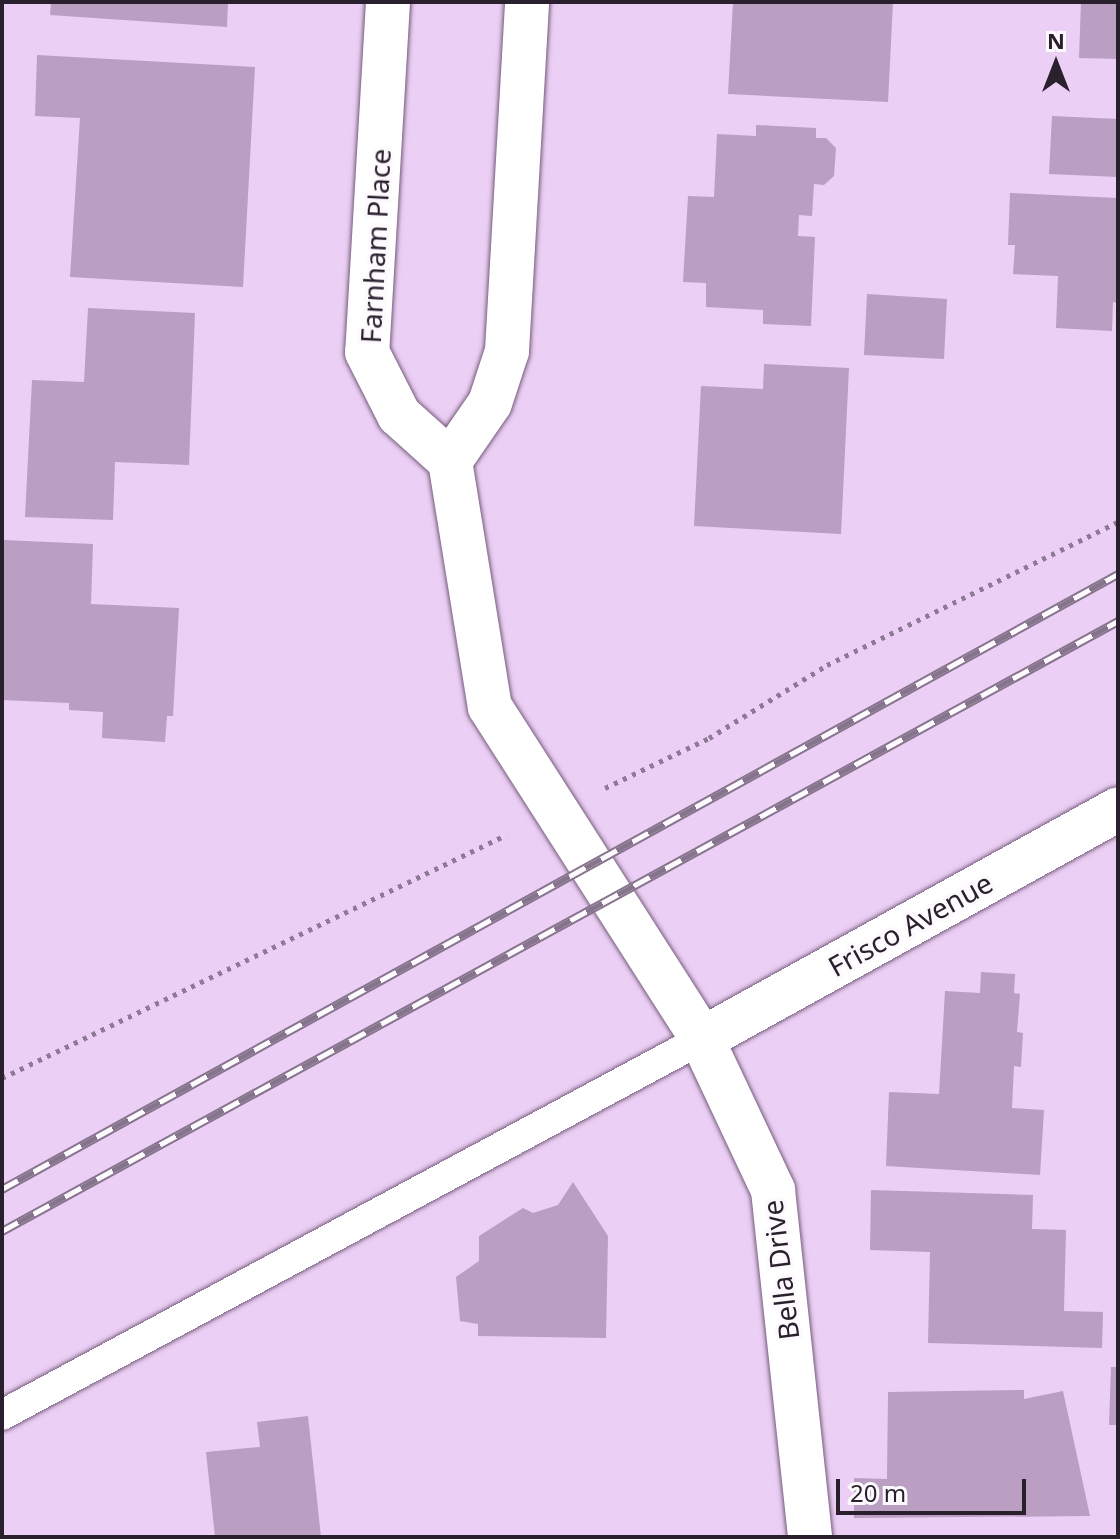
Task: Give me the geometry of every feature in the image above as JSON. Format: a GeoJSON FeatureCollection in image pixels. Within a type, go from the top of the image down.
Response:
{"type":"FeatureCollection","features":[{"type":"Feature","properties":{"kind":"street","name":"Farnham Place"},"geometry":{"type":"LineString","coordinates":[[388,2],[367,352],[399,415],[450,461]]}},
{"type":"Feature","properties":{"kind":"street"},"geometry":{"type":"LineString","coordinates":[[527,2],[507,351],[490,403],[450,461],[490,707],[556,811]]}},
{"type":"Feature","properties":{"kind":"street","name":"Frisco Avenue"},"geometry":{"type":"LineString","coordinates":[[702,1039],[1118,809]]}},
{"type":"Feature","properties":{"kind":"street","name":"Bella Drive"},"geometry":{"type":"LineString","coordinates":[[556,811],[702,1039],[773,1190],[810,1537]]}},
{"type":"Feature","properties":{"kind":"lane"},"geometry":{"type":"LineString","coordinates":[[2,1415],[702,1039]]}},
{"type":"Feature","properties":{"kind":"path"},"geometry":{"type":"LineString","coordinates":[[2,1078],[709,738],[827,665],[1118,522]]}},
{"type":"Feature","properties":{"kind":"building"},"geometry":{"type":"Polygon","coordinates":[[[51,2],[228,2],[227,27],[50,15],[51,2]]]}},
{"type":"Feature","properties":{"kind":"building"},"geometry":{"type":"Polygon","coordinates":[[[733,2],[893,2],[888,102],[728,94],[733,2]]]}},
{"type":"Feature","properties":{"kind":"building"},"geometry":{"type":"Polygon","coordinates":[[[1081,2],[1118,2],[1118,59],[1079,58],[1081,2]]]}},
{"type":"Feature","properties":{"kind":"building"},"geometry":{"type":"Polygon","coordinates":[[[37,55],[255,67],[243,287],[70,277],[80,118],[35,116],[37,55]]]}},
{"type":"Feature","properties":{"kind":"building"},"geometry":{"type":"Polygon","coordinates":[[[1052,116],[1118,119],[1118,177],[1049,174],[1052,116]]]}},
{"type":"Feature","properties":{"kind":"building"},"geometry":{"type":"Polygon","coordinates":[[[756,125],[816,128],[816,138],[826,138],[836,148],[834,176],[824,185],[814,184],[812,216],[799,215],[798,236],[815,237],[811,326],[763,324],[763,310],[706,307],[706,283],[683,282],[688,196],[714,197],[717,134],[756,136],[756,125]]]}},
{"type":"Feature","properties":{"kind":"building"},"geometry":{"type":"Polygon","coordinates":[[[1010,193],[1118,198],[1118,303],[1113,302],[1112,331],[1056,328],[1058,276],[1013,274],[1015,245],[1008,245],[1010,193]]]}},
{"type":"Feature","properties":{"kind":"building"},"geometry":{"type":"Polygon","coordinates":[[[867,294],[947,299],[944,359],[864,355],[867,294]]]}},
{"type":"Feature","properties":{"kind":"building"},"geometry":{"type":"Polygon","coordinates":[[[88,308],[195,313],[189,465],[115,462],[113,520],[25,517],[32,380],[84,382],[88,308]]]}},
{"type":"Feature","properties":{"kind":"building"},"geometry":{"type":"Polygon","coordinates":[[[764,364],[849,368],[841,534],[694,526],[701,386],[763,389],[764,364]]]}},
{"type":"Feature","properties":{"kind":"building"},"geometry":{"type":"Polygon","coordinates":[[[3,540],[93,544],[91,604],[179,608],[173,716],[167,716],[165,742],[102,738],[103,712],[69,710],[69,703],[2,700],[3,540]]]}},
{"type":"Feature","properties":{"kind":"building"},"geometry":{"type":"Polygon","coordinates":[[[981,972],[1015,974],[1014,993],[1020,994],[1017,1032],[1023,1033],[1021,1067],[1014,1066],[1012,1108],[1044,1110],[1040,1175],[886,1166],[889,1092],[939,1094],[945,991],[980,993],[981,972]]]}},
{"type":"Feature","properties":{"kind":"building"},"geometry":{"type":"Polygon","coordinates":[[[573,1182],[608,1236],[606,1338],[478,1336],[478,1324],[460,1321],[456,1277],[479,1261],[479,1236],[523,1208],[533,1213],[558,1205],[573,1182]]]}},
{"type":"Feature","properties":{"kind":"building"},"geometry":{"type":"Polygon","coordinates":[[[871,1190],[1033,1195],[1032,1229],[1066,1230],[1064,1311],[1103,1312],[1102,1348],[928,1343],[930,1252],[870,1250],[871,1190]]]}},
{"type":"Feature","properties":{"kind":"building"},"geometry":{"type":"Polygon","coordinates":[[[1111,1367],[1118,1367],[1118,1425],[1109,1425],[1111,1367]]]}},
{"type":"Feature","properties":{"kind":"building"},"geometry":{"type":"Polygon","coordinates":[[[1024,1390],[1024,1399],[1063,1391],[1090,1516],[854,1518],[854,1478],[887,1479],[888,1392],[1024,1390]]]}},
{"type":"Feature","properties":{"kind":"building"},"geometry":{"type":"Polygon","coordinates":[[[308,1416],[321,1537],[215,1537],[206,1452],[260,1447],[257,1422],[308,1416]]]}},
{"type":"Feature","properties":{"kind":"railway"},"geometry":{"type":"LineString","coordinates":[[2,1189],[1118,574]]}},
{"type":"Feature","properties":{"kind":"railway"},"geometry":{"type":"LineString","coordinates":[[2,1231],[1118,621]]}}]}
